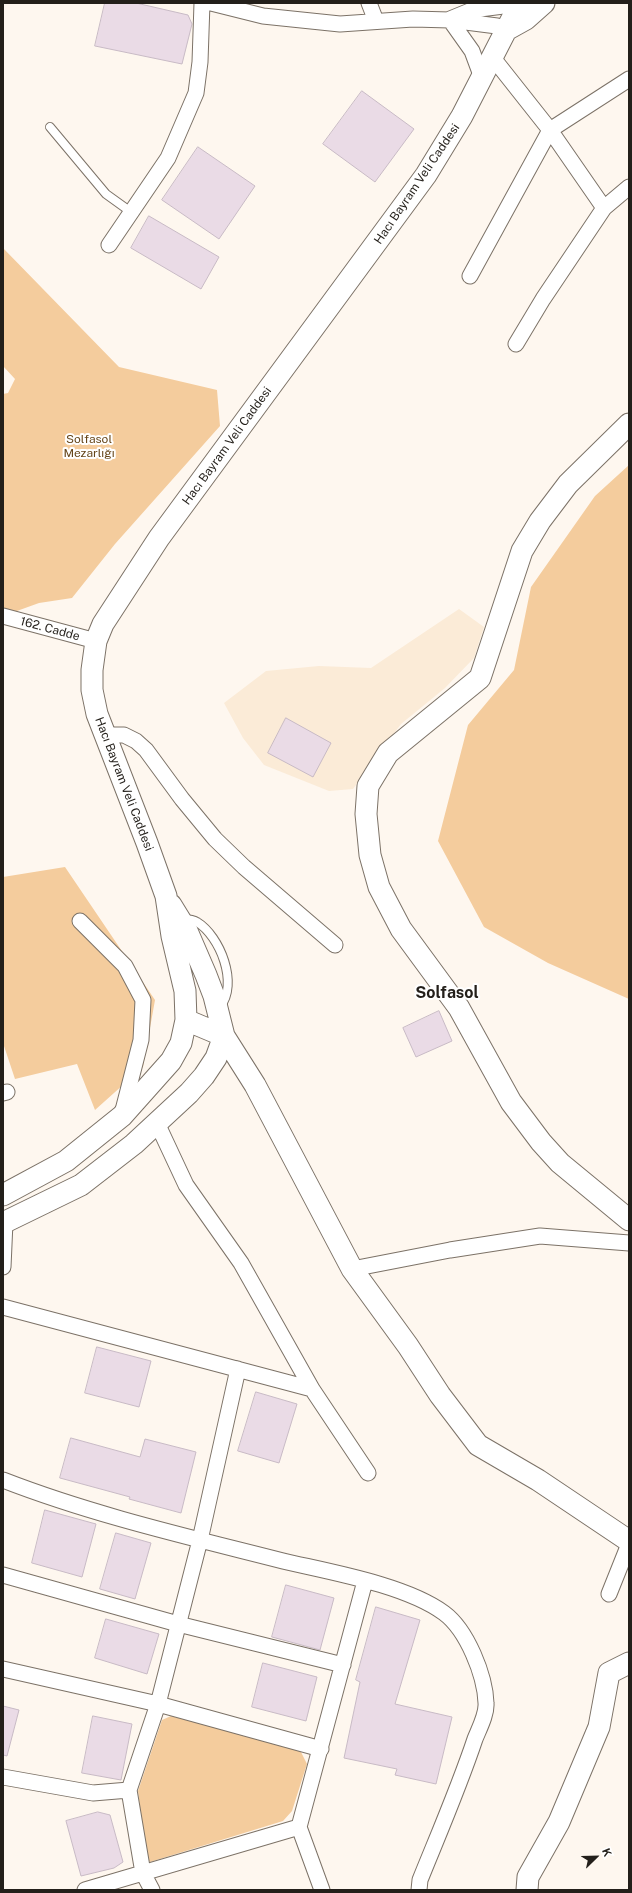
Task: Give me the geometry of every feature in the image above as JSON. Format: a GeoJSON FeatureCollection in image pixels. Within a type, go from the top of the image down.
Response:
{"type":"FeatureCollection","features":[{"type":"Feature","properties":{"kind":"street"},"geometry":{"type":"LineString","coordinates":[[109,245],[168,158],[196,93],[200,62],[202,3]]}},
{"type":"Feature","properties":{"kind":"street"},"geometry":{"type":"LineString","coordinates":[[212,3],[263,16],[340,24],[413,19],[450,20],[497,26],[508,30],[526,20],[544,3]]}},
{"type":"Feature","properties":{"kind":"street"},"geometry":{"type":"LineString","coordinates":[[369,3],[376,21]]}},
{"type":"Feature","properties":{"kind":"street"},"geometry":{"type":"LineString","coordinates":[[450,20],[472,10],[519,3]]}},
{"type":"Feature","properties":{"kind":"street","name":"Hacı Bayram Veli Caddesi"},"geometry":{"type":"LineString","coordinates":[[166,896],[147,843],[104,735],[92,690],[92,670],[96,641],[112,608],[159,538],[422,181],[462,116],[508,30],[519,3]]}},
{"type":"Feature","properties":{"kind":"street"},"geometry":{"type":"LineString","coordinates":[[450,20],[472,51],[482,78]]}},
{"type":"Feature","properties":{"kind":"street"},"geometry":{"type":"LineString","coordinates":[[493,58],[550,130],[604,208]]}},
{"type":"Feature","properties":{"kind":"street"},"geometry":{"type":"LineString","coordinates":[[470,276],[550,130],[629,79]]}},
{"type":"Feature","properties":{"kind":"street"},"geometry":{"type":"LineString","coordinates":[[516,344],[543,299],[604,208],[629,187]]}},
{"type":"Feature","properties":{"kind":"street"},"geometry":{"type":"LineString","coordinates":[[629,424],[568,484],[540,521],[522,551],[480,678],[388,753],[368,786],[366,814],[370,855],[379,887],[401,929],[459,1008],[511,1102],[541,1142],[560,1163],[629,1220]]}},
{"type":"Feature","properties":{"kind":"street","name":"162. Cadde"},"geometry":{"type":"LineString","coordinates":[[3,616],[96,641]]}},
{"type":"Feature","properties":{"kind":"street"},"geometry":{"type":"LineString","coordinates":[[104,735],[124,735],[136,741],[146,750],[182,799],[215,839],[255,877],[335,945]]}},
{"type":"Feature","properties":{"kind":"street"},"geometry":{"type":"LineString","coordinates":[[166,896],[187,931],[206,975],[218,1011],[224,1036],[255,1085],[352,1269],[408,1346],[440,1395],[478,1445],[538,1480],[629,1541]]}},
{"type":"Feature","properties":{"kind":"street"},"geometry":{"type":"LineString","coordinates":[[3,1195],[66,1161],[122,1116],[171,1061],[181,1043],[186,1020],[185,991],[172,936],[166,896]]}},
{"type":"Feature","properties":{"kind":"street"},"geometry":{"type":"LineString","coordinates":[[80,921],[125,966],[143,1000],[142,1040],[122,1116]]}},
{"type":"Feature","properties":{"kind":"street"},"geometry":{"type":"LineString","coordinates":[[186,1020],[224,1036]]}},
{"type":"Feature","properties":{"kind":"street"},"geometry":{"type":"LineString","coordinates":[[3,1267],[4,1223],[81,1185],[134,1144],[204,1076],[216,1058],[224,1036]]}},
{"type":"Feature","properties":{"kind":"street"},"geometry":{"type":"LineString","coordinates":[[157,1123],[186,1185],[241,1263],[312,1389],[368,1473]]}},
{"type":"Feature","properties":{"kind":"street"},"geometry":{"type":"LineString","coordinates":[[352,1269],[450,1250],[540,1236],[628,1247]]}},
{"type":"Feature","properties":{"kind":"street"},"geometry":{"type":"LineString","coordinates":[[3,1307],[312,1389]]}},
{"type":"Feature","properties":{"kind":"street"},"geometry":{"type":"LineString","coordinates":[[152,1890],[143,1873],[129,1790],[158,1704],[200,1540],[238,1369]]}},
{"type":"Feature","properties":{"kind":"street"},"geometry":{"type":"LineString","coordinates":[[3,1480],[46,1497],[200,1540],[365,1581],[415,1596],[445,1614],[460,1630],[482,1673],[487,1705],[462,1779],[420,1880],[419,1890]]}},
{"type":"Feature","properties":{"kind":"street"},"geometry":{"type":"LineString","coordinates":[[609,1594],[629,1544]]}},
{"type":"Feature","properties":{"kind":"street"},"geometry":{"type":"LineString","coordinates":[[3,1574],[178,1624],[343,1665]]}},
{"type":"Feature","properties":{"kind":"street"},"geometry":{"type":"LineString","coordinates":[[322,1890],[299,1827],[365,1581]]}},
{"type":"Feature","properties":{"kind":"street"},"geometry":{"type":"LineString","coordinates":[[527,1890],[528,1877],[559,1822],[599,1727],[609,1674],[629,1663]]}},
{"type":"Feature","properties":{"kind":"street"},"geometry":{"type":"LineString","coordinates":[[3,1669],[158,1704],[321,1749]]}},
{"type":"Feature","properties":{"kind":"street"},"geometry":{"type":"LineString","coordinates":[[3,1777],[93,1793],[129,1790]]}},
{"type":"Feature","properties":{"kind":"street"},"geometry":{"type":"LineString","coordinates":[[85,1890],[299,1827]]}},
{"type":"Feature","properties":{"kind":"lane"},"geometry":{"type":"LineString","coordinates":[[50,127],[106,194],[131,212]]}},
{"type":"Feature","properties":{"kind":"shaded area"},"geometry":{"type":"Polygon","coordinates":[[[459,609],[484,627],[474,658],[445,688],[401,724],[353,789],[329,791],[264,765],[243,738],[224,703],[266,671],[319,666],[371,668],[459,609]]]}},
{"type":"Feature","properties":{"kind":"green space","name":"Solfasol Mezarlığı"},"geometry":{"type":"Polygon","coordinates":[[[3,248],[119,367],[217,390],[220,426],[115,544],[72,598],[39,603],[3,616],[3,394],[8,393],[15,379],[3,366],[3,248]]]}},
{"type":"Feature","properties":{"kind":"green space"},"geometry":{"type":"Polygon","coordinates":[[[629,465],[629,999],[548,963],[484,927],[438,841],[468,725],[514,670],[531,587],[595,496],[629,465]]]}},
{"type":"Feature","properties":{"kind":"green space"},"geometry":{"type":"Polygon","coordinates":[[[65,867],[155,1000],[143,1067],[95,1110],[77,1064],[15,1079],[3,1043],[3,877],[65,867]]]}},
{"type":"Feature","properties":{"kind":"green space"},"geometry":{"type":"Polygon","coordinates":[[[171,1716],[300,1750],[307,1764],[292,1811],[283,1821],[150,1862],[146,1857],[138,1791],[162,1720],[171,1716]]]}},
{"type":"Feature","properties":{"kind":"building"},"geometry":{"type":"Polygon","coordinates":[[[105,3],[136,3],[188,15],[192,24],[182,64],[95,46],[105,3]]]}},
{"type":"Feature","properties":{"kind":"building"},"geometry":{"type":"Polygon","coordinates":[[[362,91],[414,129],[375,182],[323,144],[362,91]]]}},
{"type":"Feature","properties":{"kind":"building"},"geometry":{"type":"Polygon","coordinates":[[[198,147],[255,186],[219,239],[162,200],[198,147]]]}},
{"type":"Feature","properties":{"kind":"building"},"geometry":{"type":"Polygon","coordinates":[[[149,216],[219,257],[201,289],[131,248],[149,216]]]}},
{"type":"Feature","properties":{"kind":"building"},"geometry":{"type":"Polygon","coordinates":[[[286,718],[331,743],[313,777],[268,753],[286,718]]]}},
{"type":"Feature","properties":{"kind":"building"},"geometry":{"type":"Polygon","coordinates":[[[439,1011],[452,1041],[416,1057],[403,1028],[439,1011]]]}},
{"type":"Feature","properties":{"kind":"building"},"geometry":{"type":"Polygon","coordinates":[[[97,1347],[151,1361],[139,1407],[85,1393],[97,1347]]]}},
{"type":"Feature","properties":{"kind":"building"},"geometry":{"type":"Polygon","coordinates":[[[256,1392],[297,1404],[279,1463],[238,1451],[256,1392]]]}},
{"type":"Feature","properties":{"kind":"building"},"geometry":{"type":"Polygon","coordinates":[[[71,1438],[140,1457],[145,1439],[196,1452],[181,1513],[60,1478],[71,1438]]]}},
{"type":"Feature","properties":{"kind":"building"},"geometry":{"type":"Polygon","coordinates":[[[45,1510],[96,1524],[82,1577],[32,1563],[45,1510]]]}},
{"type":"Feature","properties":{"kind":"building"},"geometry":{"type":"Polygon","coordinates":[[[116,1533],[151,1543],[135,1599],[100,1589],[116,1533]]]}},
{"type":"Feature","properties":{"kind":"building"},"geometry":{"type":"Polygon","coordinates":[[[286,1585],[334,1598],[320,1650],[272,1637],[286,1585]]]}},
{"type":"Feature","properties":{"kind":"building"},"geometry":{"type":"Polygon","coordinates":[[[376,1607],[420,1620],[395,1704],[452,1717],[436,1784],[395,1775],[397,1769],[344,1758],[360,1682],[356,1680],[376,1607]]]}},
{"type":"Feature","properties":{"kind":"building"},"geometry":{"type":"Polygon","coordinates":[[[106,1619],[159,1634],[147,1674],[95,1658],[106,1619]]]}},
{"type":"Feature","properties":{"kind":"building"},"geometry":{"type":"Polygon","coordinates":[[[263,1663],[317,1677],[306,1721],[252,1707],[263,1663]]]}},
{"type":"Feature","properties":{"kind":"building"},"geometry":{"type":"Polygon","coordinates":[[[3,1706],[19,1710],[7,1756],[3,1755],[3,1706]]]}},
{"type":"Feature","properties":{"kind":"building"},"geometry":{"type":"Polygon","coordinates":[[[93,1716],[132,1724],[121,1780],[82,1773],[93,1716]]]}},
{"type":"Feature","properties":{"kind":"building"},"geometry":{"type":"Polygon","coordinates":[[[98,1812],[110,1815],[123,1862],[114,1868],[81,1876],[66,1821],[98,1812]]]}},
{"type":"Feature","properties":{"kind":"district","name":"Solfasol"},"geometry":{"type":"Point","coordinates":[447,993]}}]}
